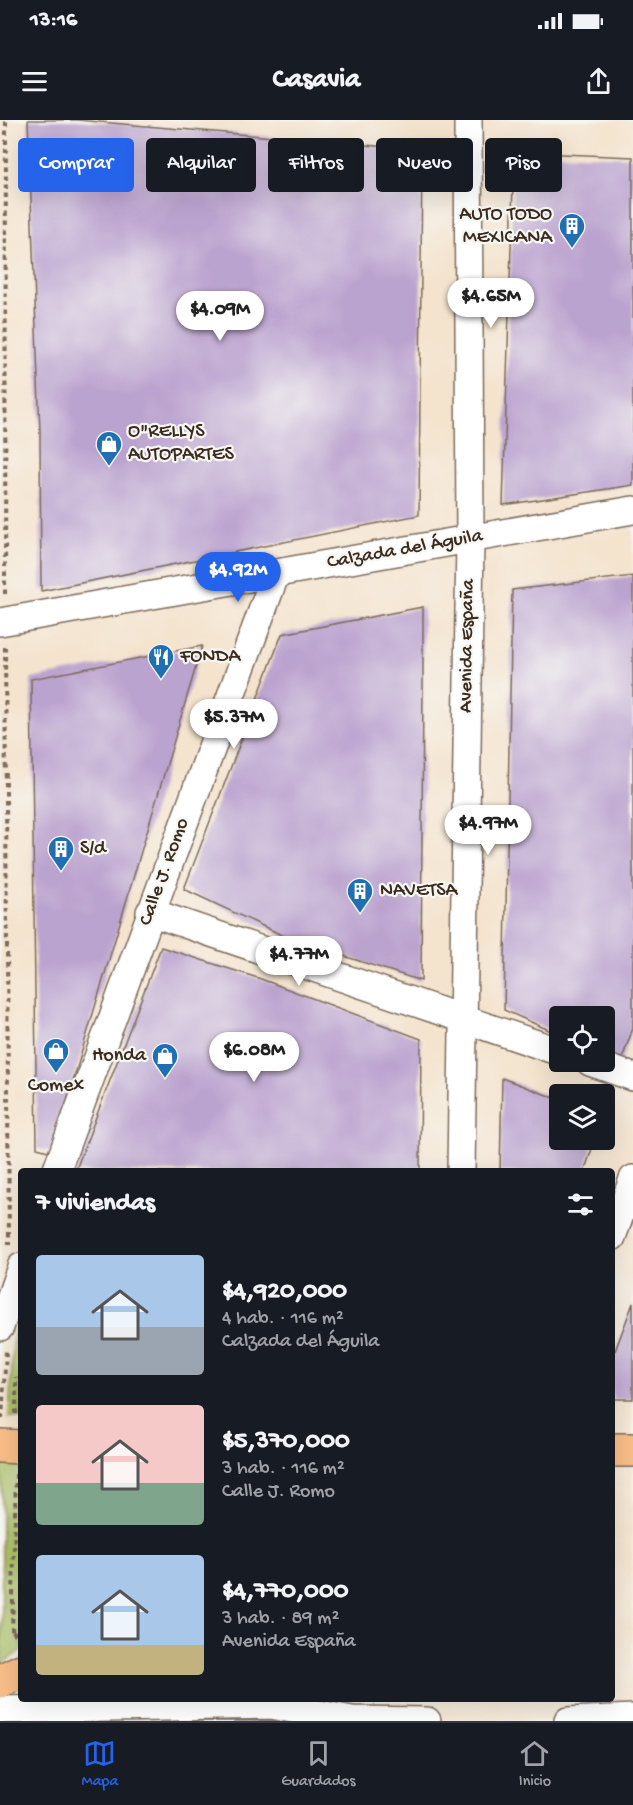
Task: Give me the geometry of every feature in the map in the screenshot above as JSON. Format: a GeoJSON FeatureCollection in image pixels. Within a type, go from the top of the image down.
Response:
{"type":"FeatureCollection","features":[{"type":"Feature","properties":{"kind":"main road"},"geometry":{"type":"LineString","coordinates":[[0,1446],[18,1447]]}},
{"type":"Feature","properties":{"kind":"main road"},"geometry":{"type":"LineString","coordinates":[[615,1450],[633,1450]]}},
{"type":"Feature","properties":{"kind":"main road"},"geometry":{"type":"LineString","coordinates":[[0,1681],[18,1672]]}},
{"type":"Feature","properties":{"kind":"street","name":"Avenida España"},"geometry":{"type":"LineString","coordinates":[[461,1168],[470,539],[468,120]]}},
{"type":"Feature","properties":{"kind":"street","name":"Calzada del Águila"},"geometry":{"type":"LineString","coordinates":[[3,622],[633,510]]}},
{"type":"Feature","properties":{"kind":"street","name":"Calle J. Romo"},"geometry":{"type":"LineString","coordinates":[[57,1168],[276,573]]}},
{"type":"Feature","properties":{"kind":"street"},"geometry":{"type":"LineString","coordinates":[[150,912],[549,1048]]}},
{"type":"Feature","properties":{"kind":"street"},"geometry":{"type":"LineString","coordinates":[[615,1071],[633,1077]]}},
{"type":"Feature","properties":{"kind":"street"},"geometry":{"type":"LineString","coordinates":[[615,1229],[633,1179]]}},
{"type":"Feature","properties":{"kind":"street"},"geometry":{"type":"LineString","coordinates":[[3,1335],[15,1259]]}},
{"type":"Feature","properties":{"kind":"street"},"geometry":{"type":"LineString","coordinates":[[0,1710],[271,1705],[352,1720],[427,1721]]}},
{"type":"Feature","properties":{"kind":"street"},"geometry":{"type":"LineString","coordinates":[[568,1721],[633,1719]]}},
{"type":"Feature","properties":{"kind":"path"},"geometry":{"type":"LineString","coordinates":[[6,120],[3,622],[15,1259]]}},
{"type":"Feature","properties":{"kind":"path"},"geometry":{"type":"LineString","coordinates":[[0,1446],[3,1335]]}},
{"type":"Feature","properties":{"kind":"path"},"geometry":{"type":"LineString","coordinates":[[16,1377],[16,1413]]}},
{"type":"Feature","properties":{"kind":"path"},"geometry":{"type":"LineString","coordinates":[[18,1472],[16,1472],[12,1635],[18,1630]]}},
{"type":"Feature","properties":{"kind":"green space"},"geometry":{"type":"Polygon","coordinates":[[[18,1319],[18,1418],[9,1417],[14,1329],[18,1319]]]}},
{"type":"Feature","properties":{"kind":"green space"},"geometry":{"type":"Polygon","coordinates":[[[2,1462],[18,1462],[18,1652],[2,1664],[2,1462]]]}},
{"type":"Feature","properties":{"kind":"building"},"geometry":{"type":"Polygon","coordinates":[[[28,120],[77,120],[284,138],[268,138],[268,192],[364,192],[364,145],[376,146],[376,192],[422,192],[419,515],[41,591],[40,432],[31,192],[134,192],[134,138],[29,138],[28,120]]]}},
{"type":"Feature","properties":{"kind":"building"},"geometry":{"type":"Polygon","coordinates":[[[562,154],[633,157],[633,485],[503,505],[513,192],[562,192],[562,154]]]}},
{"type":"Feature","properties":{"kind":"building"},"geometry":{"type":"Polygon","coordinates":[[[633,576],[633,1028],[621,1062],[615,1059],[615,1006],[549,1006],[549,1030],[504,1010],[512,590],[633,576]]]}},
{"type":"Feature","properties":{"kind":"building"},"geometry":{"type":"Polygon","coordinates":[[[423,607],[421,981],[288,938],[184,889],[282,634],[423,607]]]}},
{"type":"Feature","properties":{"kind":"building"},"geometry":{"type":"Polygon","coordinates":[[[202,646],[52,1152],[37,1148],[31,679],[202,646]]]}},
{"type":"Feature","properties":{"kind":"building"},"geometry":{"type":"Polygon","coordinates":[[[161,947],[261,979],[421,1039],[420,1168],[77,1168],[161,947]]]}},
{"type":"Feature","properties":{"kind":"building"},"geometry":{"type":"Polygon","coordinates":[[[502,1078],[549,1096],[549,1150],[592,1150],[585,1168],[500,1168],[502,1078]]]}},
{"type":"Feature","properties":{"kind":"building"},"geometry":{"type":"Polygon","coordinates":[[[633,1303],[633,1399],[615,1399],[615,1351],[633,1303]]]}},
{"type":"Feature","properties":{"kind":"building"},"geometry":{"type":"Polygon","coordinates":[[[275,1716],[275,1721],[82,1721],[275,1716]]]}},
{"type":"Feature","properties":{"kind":"place","name":"AUTO TODO MEXICANA"},"geometry":{"type":"Point","coordinates":[572,249]}},
{"type":"Feature","properties":{"kind":"place","name":"O\"RELLYS AUTOPARTES"},"geometry":{"type":"Point","coordinates":[109,467]}},
{"type":"Feature","properties":{"kind":"place","name":"FONDA"},"geometry":{"type":"Point","coordinates":[161,680]}},
{"type":"Feature","properties":{"kind":"place","name":"S/d"},"geometry":{"type":"Point","coordinates":[61,872]}},
{"type":"Feature","properties":{"kind":"place","name":"NAVETSA"},"geometry":{"type":"Point","coordinates":[360,914]}},
{"type":"Feature","properties":{"kind":"place","name":"Comex"},"geometry":{"type":"Point","coordinates":[56,1074]}},
{"type":"Feature","properties":{"kind":"place","name":"Honda"},"geometry":{"type":"Point","coordinates":[165,1079]}}]}
